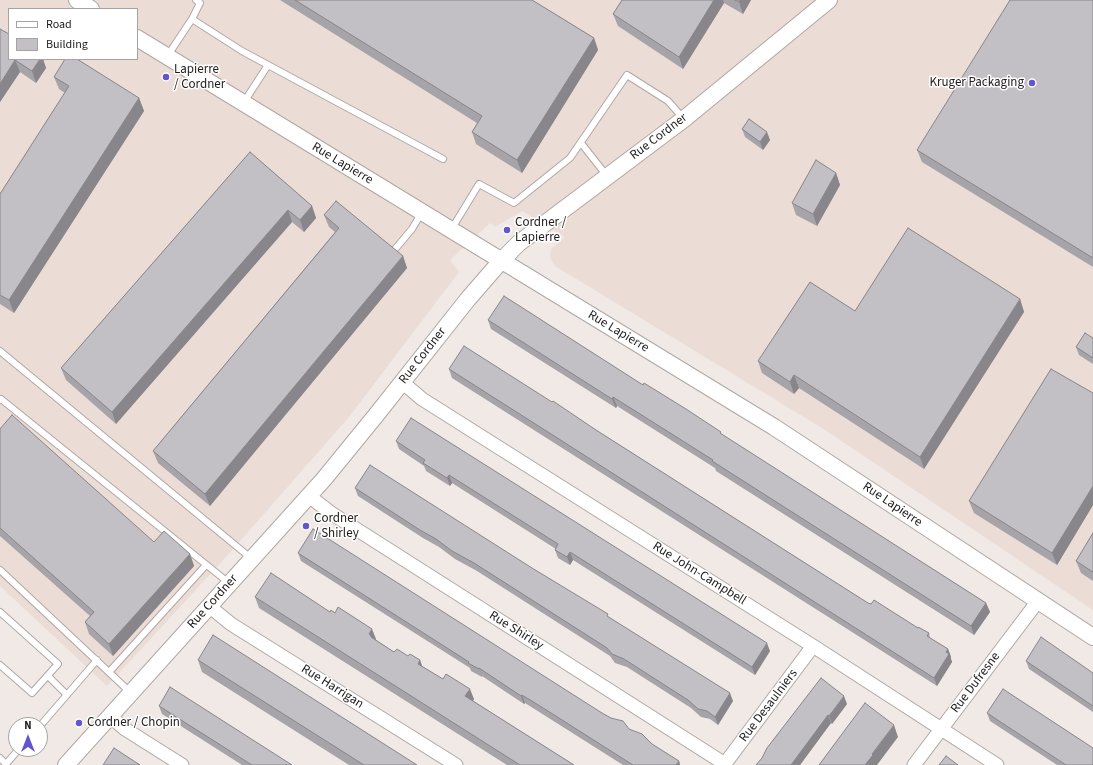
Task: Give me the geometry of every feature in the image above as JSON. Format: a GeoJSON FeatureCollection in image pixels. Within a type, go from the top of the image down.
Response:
{"type":"FeatureCollection","features":[{"type":"Feature","properties":{"kind":"street"},"geometry":{"type":"LineString","coordinates":[[77,0],[89,8]]}},
{"type":"Feature","properties":{"kind":"street","name":"Rue Cordner"},"geometry":{"type":"LineString","coordinates":[[66,765],[345,455],[463,304],[501,260],[519,243],[684,119],[829,0]]}},
{"type":"Feature","properties":{"kind":"street","name":"Rue Lapierre"},"geometry":{"type":"LineString","coordinates":[[138,39],[774,427],[1093,637]]}},
{"type":"Feature","properties":{"kind":"street","name":"Rue John-Campbell"},"geometry":{"type":"LineString","coordinates":[[402,382],[422,399],[813,646],[997,765]]}},
{"type":"Feature","properties":{"kind":"street","name":"Rue Shirley"},"geometry":{"type":"LineString","coordinates":[[309,496],[331,513],[724,764]]}},
{"type":"Feature","properties":{"kind":"street","name":"Rue Dufresne"},"geometry":{"type":"LineString","coordinates":[[914,765],[1038,601]]}},
{"type":"Feature","properties":{"kind":"street","name":"Rue Harrigan"},"geometry":{"type":"LineString","coordinates":[[209,606],[231,624],[456,765]]}},
{"type":"Feature","properties":{"kind":"street","name":"Rue Desaulniers"},"geometry":{"type":"LineString","coordinates":[[724,764],[813,646]]}},
{"type":"Feature","properties":{"kind":"street"},"geometry":{"type":"LineString","coordinates":[[110,716],[125,729],[182,765]]}},
{"type":"Feature","properties":{"kind":"lane"},"geometry":{"type":"LineString","coordinates":[[167,57],[192,19],[200,3],[196,0]]}},
{"type":"Feature","properties":{"kind":"lane"},"geometry":{"type":"LineString","coordinates":[[192,19],[242,51],[443,159]]}},
{"type":"Feature","properties":{"kind":"lane"},"geometry":{"type":"LineString","coordinates":[[243,103],[268,64]]}},
{"type":"Feature","properties":{"kind":"lane"},"geometry":{"type":"LineString","coordinates":[[452,230],[479,184],[514,203],[570,158],[627,76],[668,101],[684,119]]}},
{"type":"Feature","properties":{"kind":"lane"},"geometry":{"type":"LineString","coordinates":[[581,143],[607,176]]}},
{"type":"Feature","properties":{"kind":"lane"},"geometry":{"type":"LineString","coordinates":[[396,248],[408,234],[422,212]]}},
{"type":"Feature","properties":{"kind":"lane"},"geometry":{"type":"LineString","coordinates":[[0,350],[252,559]]}},
{"type":"Feature","properties":{"kind":"lane"},"geometry":{"type":"LineString","coordinates":[[0,400],[1,399],[230,584]]}},
{"type":"Feature","properties":{"kind":"lane"},"geometry":{"type":"LineString","coordinates":[[110,671],[206,565]]}},
{"type":"Feature","properties":{"kind":"lane"},"geometry":{"type":"LineString","coordinates":[[0,570],[110,671],[131,693]]}},
{"type":"Feature","properties":{"kind":"lane"},"geometry":{"type":"LineString","coordinates":[[0,612],[58,664],[32,693],[0,665]]}},
{"type":"Feature","properties":{"kind":"lane"},"geometry":{"type":"LineString","coordinates":[[48,717],[97,660]]}},
{"type":"Feature","properties":{"kind":"lane"},"geometry":{"type":"LineString","coordinates":[[48,676],[67,695]]}},
{"type":"Feature","properties":{"kind":"lane"},"geometry":{"type":"LineString","coordinates":[[0,758],[6,764],[12,757]]}},
{"type":"Feature","properties":{"kind":"shaded area"},"geometry":{"type":"Polygon","coordinates":[[[0,0],[1093,0],[1093,610],[822,428],[555,266],[550,258],[551,249],[565,237],[522,211],[495,227],[490,223],[450,260],[459,272],[349,417],[226,557],[107,686],[0,586],[0,0]]]}},
{"type":"Feature","properties":{"kind":"building"},"geometry":{"type":"Polygon","coordinates":[[[295,0],[532,0],[594,38],[517,160],[472,132],[482,116],[295,0]]]}},
{"type":"Feature","properties":{"kind":"building"},"geometry":{"type":"Polygon","coordinates":[[[622,0],[714,0],[679,57],[613,14],[622,0]]]}},
{"type":"Feature","properties":{"kind":"building","name":"Kruger Packaging"},"geometry":{"type":"Polygon","coordinates":[[[1010,0],[1093,0],[1093,258],[917,150],[1010,0]]]}},
{"type":"Feature","properties":{"kind":"building"},"geometry":{"type":"Polygon","coordinates":[[[0,29],[8,33],[8,60],[15,60],[0,84],[0,29]]]}},
{"type":"Feature","properties":{"kind":"building"},"geometry":{"type":"Polygon","coordinates":[[[15,60],[39,60],[32,71],[15,60]]]}},
{"type":"Feature","properties":{"kind":"building"},"geometry":{"type":"Polygon","coordinates":[[[64,60],[79,60],[139,98],[9,300],[0,295],[0,194],[69,86],[54,77],[64,60]]]}},
{"type":"Feature","properties":{"kind":"building"},"geometry":{"type":"Polygon","coordinates":[[[749,119],[767,132],[760,142],[742,129],[749,119]]]}},
{"type":"Feature","properties":{"kind":"building"},"geometry":{"type":"Polygon","coordinates":[[[250,152],[312,206],[300,220],[288,210],[112,412],[61,368],[250,152]]]}},
{"type":"Feature","properties":{"kind":"building"},"geometry":{"type":"Polygon","coordinates":[[[816,160],[836,173],[813,214],[792,203],[816,160]]]}},
{"type":"Feature","properties":{"kind":"building"},"geometry":{"type":"Polygon","coordinates":[[[336,201],[403,256],[205,494],[153,451],[339,228],[324,215],[336,201]]]}},
{"type":"Feature","properties":{"kind":"building"},"geometry":{"type":"Polygon","coordinates":[[[908,228],[1020,299],[920,457],[794,375],[790,382],[758,361],[810,282],[855,311],[908,228]]]}},
{"type":"Feature","properties":{"kind":"building"},"geometry":{"type":"Polygon","coordinates":[[[504,296],[643,385],[644,383],[686,409],[721,432],[720,433],[986,603],[971,626],[712,461],[713,460],[613,397],[612,399],[488,320],[504,296]]]}},
{"type":"Feature","properties":{"kind":"building"},"geometry":{"type":"Polygon","coordinates":[[[1085,333],[1093,338],[1093,358],[1076,347],[1085,333]]]}},
{"type":"Feature","properties":{"kind":"building"},"geometry":{"type":"Polygon","coordinates":[[[464,346],[552,402],[553,401],[868,603],[871,604],[874,600],[918,628],[929,633],[927,636],[948,649],[946,652],[949,654],[934,678],[449,369],[464,346]]]}},
{"type":"Feature","properties":{"kind":"building"},"geometry":{"type":"Polygon","coordinates":[[[1051,369],[1093,393],[1093,486],[1052,553],[969,501],[1051,369]]]}},
{"type":"Feature","properties":{"kind":"building"},"geometry":{"type":"Polygon","coordinates":[[[12,415],[154,542],[164,531],[190,554],[109,644],[85,622],[94,612],[0,528],[0,429],[12,415]]]}},
{"type":"Feature","properties":{"kind":"building"},"geometry":{"type":"Polygon","coordinates":[[[411,418],[767,643],[752,667],[570,552],[567,557],[555,550],[558,544],[449,475],[447,478],[423,463],[425,460],[396,441],[411,418]]]}},
{"type":"Feature","properties":{"kind":"building"},"geometry":{"type":"Polygon","coordinates":[[[370,465],[532,568],[608,614],[607,616],[730,693],[715,717],[707,711],[698,709],[688,700],[624,659],[612,654],[607,648],[355,488],[370,465]]]}},
{"type":"Feature","properties":{"kind":"building"},"geometry":{"type":"Polygon","coordinates":[[[313,529],[602,713],[611,718],[623,721],[629,729],[642,734],[652,744],[679,761],[676,765],[633,765],[540,706],[522,695],[521,696],[479,668],[468,663],[469,662],[298,553],[313,529]]]}},
{"type":"Feature","properties":{"kind":"building"},"geometry":{"type":"Polygon","coordinates":[[[1093,533],[1093,572],[1076,561],[1093,533]]]}},
{"type":"Feature","properties":{"kind":"building"},"geometry":{"type":"Polygon","coordinates":[[[271,573],[330,612],[331,610],[335,613],[338,607],[372,629],[369,634],[371,637],[394,652],[397,649],[408,656],[410,654],[420,660],[418,664],[443,679],[446,674],[470,689],[465,696],[574,765],[520,765],[255,597],[271,573]]]}},
{"type":"Feature","properties":{"kind":"building"},"geometry":{"type":"Polygon","coordinates":[[[213,635],[417,765],[364,765],[198,660],[213,635]]]}},
{"type":"Feature","properties":{"kind":"building"},"geometry":{"type":"Polygon","coordinates":[[[1041,637],[1093,673],[1093,706],[1026,661],[1041,637]]]}},
{"type":"Feature","properties":{"kind":"building"},"geometry":{"type":"Polygon","coordinates":[[[821,678],[844,696],[791,765],[756,765],[762,758],[767,748],[821,678]]]}},
{"type":"Feature","properties":{"kind":"building"},"geometry":{"type":"Polygon","coordinates":[[[170,687],[292,765],[252,765],[159,706],[170,687]]]}},
{"type":"Feature","properties":{"kind":"building"},"geometry":{"type":"Polygon","coordinates":[[[1003,689],[1093,748],[1093,765],[1066,765],[987,713],[1003,689]]]}},
{"type":"Feature","properties":{"kind":"building"},"geometry":{"type":"Polygon","coordinates":[[[865,703],[894,725],[872,754],[873,755],[865,765],[819,765],[865,703]]]}},
{"type":"Feature","properties":{"kind":"building"},"geometry":{"type":"Polygon","coordinates":[[[114,748],[140,765],[103,765],[114,748]]]}},
{"type":"Feature","properties":{"kind":"building"},"geometry":{"type":"Polygon","coordinates":[[[946,756],[958,765],[939,765],[946,756]]]}},
{"type":"Feature","properties":{"kind":"place","name":"Lapierre / Cordner"},"geometry":{"type":"Point","coordinates":[166,77]}},
{"type":"Feature","properties":{"kind":"place","name":"Kruger Packaging"},"geometry":{"type":"Point","coordinates":[1032,83]}},
{"type":"Feature","properties":{"kind":"place","name":"Cordner / Lapierre"},"geometry":{"type":"Point","coordinates":[507,230]}},
{"type":"Feature","properties":{"kind":"place","name":"Cordner / Shirley"},"geometry":{"type":"Point","coordinates":[306,526]}},
{"type":"Feature","properties":{"kind":"place","name":"Cordner / Chopin"},"geometry":{"type":"Point","coordinates":[79,723]}}]}
